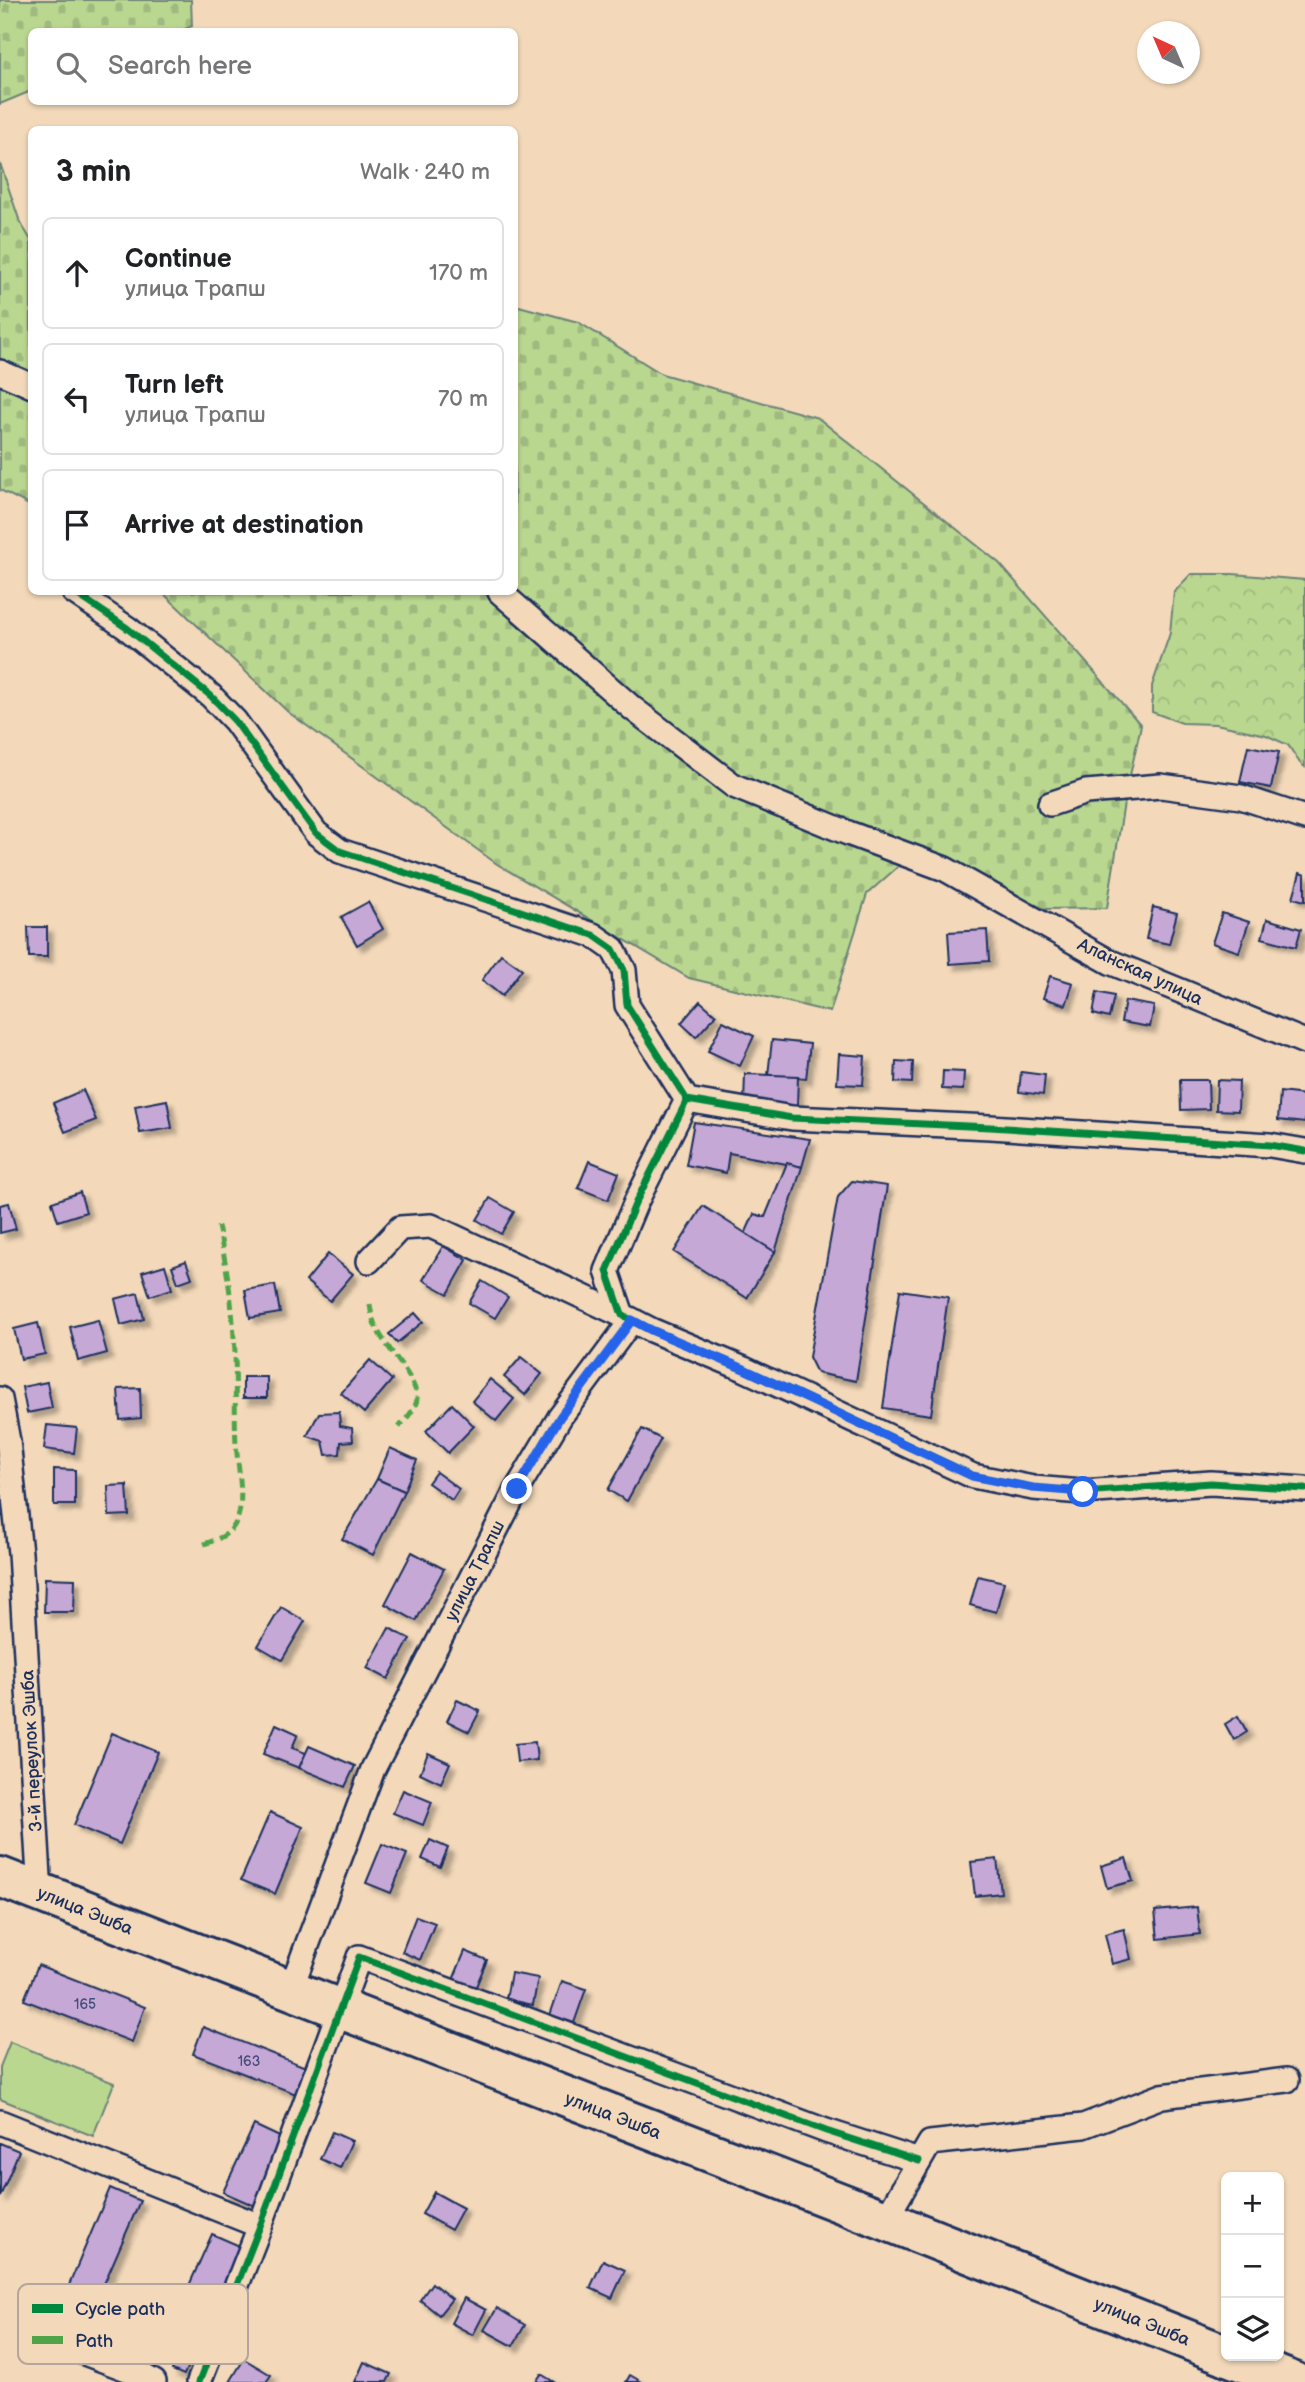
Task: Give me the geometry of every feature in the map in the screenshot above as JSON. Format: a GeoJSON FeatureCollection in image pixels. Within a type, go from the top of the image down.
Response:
{"type":"FeatureCollection","features":[{"type":"Feature","properties":{"kind":"highway","name":"улица Эшба"},"geometry":{"type":"LineString","coordinates":[[0,1877],[1221,2353]]}},
{"type":"Feature","properties":{"kind":"highway","name":"улица Эшба"},"geometry":{"type":"LineString","coordinates":[[1242,2361],[1294,2382]]}},
{"type":"Feature","properties":{"kind":"street"},"geometry":{"type":"LineString","coordinates":[[0,372],[28,384]]}},
{"type":"Feature","properties":{"kind":"street"},"geometry":{"type":"LineString","coordinates":[[78,595],[127,628],[211,696],[235,721],[316,833],[340,851],[593,935],[613,949],[624,970],[627,1005],[687,1100],[792,1118],[990,1127],[1270,1146],[1305,1151]]}},
{"type":"Feature","properties":{"kind":"street","name":"Аланская улица"},"geometry":{"type":"LineString","coordinates":[[503,595],[632,708],[734,786],[945,869],[1110,962],[1305,1042]]}},
{"type":"Feature","properties":{"kind":"street"},"geometry":{"type":"LineString","coordinates":[[1050,804],[1086,792],[1161,786],[1241,797],[1305,818]]}},
{"type":"Feature","properties":{"kind":"street"},"geometry":{"type":"LineString","coordinates":[[627,1317],[607,1271],[636,1202],[687,1100]]}},
{"type":"Feature","properties":{"kind":"street"},"geometry":{"type":"LineString","coordinates":[[369,1261],[400,1228],[431,1226],[651,1330],[744,1369],[972,1476],[1033,1488],[1083,1492],[1211,1483],[1305,1489]]}},
{"type":"Feature","properties":{"kind":"street","name":"улица Трапш"},"geometry":{"type":"LineString","coordinates":[[290,1991],[379,1758],[517,1489],[560,1417],[627,1317]]}},
{"type":"Feature","properties":{"kind":"street","name":"3-й переулок Эшба"},"geometry":{"type":"LineString","coordinates":[[0,1399],[8,1441],[20,1553],[40,1894]]}},
{"type":"Feature","properties":{"kind":"street"},"geometry":{"type":"LineString","coordinates":[[237,2284],[359,1957],[825,2131],[919,2161]]}},
{"type":"Feature","properties":{"kind":"street"},"geometry":{"type":"LineString","coordinates":[[885,2220],[930,2143],[1083,2126],[1162,2096],[1287,2080]]}},
{"type":"Feature","properties":{"kind":"street"},"geometry":{"type":"LineString","coordinates":[[0,2122],[260,2226]]}},
{"type":"Feature","properties":{"kind":"street"},"geometry":{"type":"LineString","coordinates":[[113,2364],[154,2382]]}},
{"type":"Feature","properties":{"kind":"street"},"geometry":{"type":"LineString","coordinates":[[199,2382],[206,2364]]}},
{"type":"Feature","properties":{"kind":"green space"},"geometry":{"type":"Polygon","coordinates":[[[0,0],[191,0],[192,26],[187,28],[28,28],[28,92],[0,104],[0,0]]]}},
{"type":"Feature","properties":{"kind":"green space"},"geometry":{"type":"Polygon","coordinates":[[[0,163],[20,222],[28,235],[28,504],[0,490],[0,163]]]}},
{"type":"Feature","properties":{"kind":"green space"},"geometry":{"type":"Polygon","coordinates":[[[518,306],[578,322],[662,374],[818,418],[999,563],[1141,725],[1124,803],[1107,908],[1044,909],[919,848],[867,894],[830,1012],[689,978],[497,864],[288,712],[165,595],[518,595],[518,306]]]}},
{"type":"Feature","properties":{"kind":"green space"},"geometry":{"type":"Polygon","coordinates":[[[1191,574],[1233,574],[1305,580],[1305,767],[1288,745],[1266,735],[1216,724],[1182,723],[1152,712],[1152,686],[1170,633],[1174,592],[1191,574]]]}},
{"type":"Feature","properties":{"kind":"green space"},"geometry":{"type":"Polygon","coordinates":[[[10,2042],[114,2083],[93,2136],[0,2099],[0,2067],[10,2042]]]}},
{"type":"Feature","properties":{"kind":"building"},"geometry":{"type":"Polygon","coordinates":[[[1248,746],[1279,752],[1271,788],[1240,782],[1248,746]]]}},
{"type":"Feature","properties":{"kind":"building"},"geometry":{"type":"Polygon","coordinates":[[[1300,873],[1305,875],[1305,901],[1293,898],[1300,873]]]}},
{"type":"Feature","properties":{"kind":"building"},"geometry":{"type":"Polygon","coordinates":[[[368,902],[383,929],[357,945],[341,917],[368,902]]]}},
{"type":"Feature","properties":{"kind":"building"},"geometry":{"type":"Polygon","coordinates":[[[1153,907],[1177,913],[1169,944],[1146,939],[1153,907]]]}},
{"type":"Feature","properties":{"kind":"building"},"geometry":{"type":"Polygon","coordinates":[[[1222,913],[1249,922],[1239,952],[1212,943],[1222,913]]]}},
{"type":"Feature","properties":{"kind":"building"},"geometry":{"type":"Polygon","coordinates":[[[1267,919],[1301,929],[1296,947],[1262,938],[1267,919]]]}},
{"type":"Feature","properties":{"kind":"building"},"geometry":{"type":"Polygon","coordinates":[[[28,927],[47,927],[47,957],[29,957],[28,927]]]}},
{"type":"Feature","properties":{"kind":"building"},"geometry":{"type":"Polygon","coordinates":[[[987,930],[989,961],[950,964],[948,932],[987,930]]]}},
{"type":"Feature","properties":{"kind":"building"},"geometry":{"type":"Polygon","coordinates":[[[501,954],[522,969],[502,996],[482,980],[501,954]]]}},
{"type":"Feature","properties":{"kind":"building"},"geometry":{"type":"Polygon","coordinates":[[[1050,976],[1073,983],[1066,1005],[1043,998],[1050,976]]]}},
{"type":"Feature","properties":{"kind":"building"},"geometry":{"type":"Polygon","coordinates":[[[1097,992],[1114,996],[1109,1018],[1093,1014],[1097,992]]]}},
{"type":"Feature","properties":{"kind":"building"},"geometry":{"type":"Polygon","coordinates":[[[700,1001],[716,1015],[696,1037],[681,1023],[700,1001]]]}},
{"type":"Feature","properties":{"kind":"building"},"geometry":{"type":"Polygon","coordinates":[[[1125,1001],[1154,1006],[1150,1027],[1121,1022],[1125,1001]]]}},
{"type":"Feature","properties":{"kind":"building"},"geometry":{"type":"Polygon","coordinates":[[[723,1021],[754,1036],[740,1066],[708,1051],[723,1021]]]}},
{"type":"Feature","properties":{"kind":"building"},"geometry":{"type":"Polygon","coordinates":[[[772,1040],[810,1044],[806,1079],[768,1075],[772,1040]]]}},
{"type":"Feature","properties":{"kind":"building"},"geometry":{"type":"Polygon","coordinates":[[[839,1054],[865,1056],[863,1085],[837,1084],[839,1054]]]}},
{"type":"Feature","properties":{"kind":"building"},"geometry":{"type":"Polygon","coordinates":[[[896,1061],[913,1062],[912,1083],[895,1082],[896,1061]]]}},
{"type":"Feature","properties":{"kind":"building"},"geometry":{"type":"Polygon","coordinates":[[[943,1071],[964,1072],[963,1090],[942,1089],[943,1071]]]}},
{"type":"Feature","properties":{"kind":"building"},"geometry":{"type":"Polygon","coordinates":[[[1021,1072],[1045,1075],[1043,1095],[1019,1092],[1021,1072]]]}},
{"type":"Feature","properties":{"kind":"building"},"geometry":{"type":"Polygon","coordinates":[[[745,1074],[798,1076],[797,1106],[744,1104],[745,1074]]]}},
{"type":"Feature","properties":{"kind":"building"},"geometry":{"type":"Polygon","coordinates":[[[1180,1080],[1208,1080],[1209,1109],[1181,1110],[1180,1080]]]}},
{"type":"Feature","properties":{"kind":"building"},"geometry":{"type":"Polygon","coordinates":[[[1217,1080],[1239,1081],[1238,1111],[1216,1110],[1217,1080]]]}},
{"type":"Feature","properties":{"kind":"building"},"geometry":{"type":"Polygon","coordinates":[[[83,1090],[96,1120],[65,1132],[53,1103],[83,1090]]]}},
{"type":"Feature","properties":{"kind":"building"},"geometry":{"type":"Polygon","coordinates":[[[1280,1092],[1305,1095],[1305,1123],[1278,1120],[1280,1092]]]}},
{"type":"Feature","properties":{"kind":"building"},"geometry":{"type":"Polygon","coordinates":[[[167,1100],[172,1128],[140,1133],[135,1106],[167,1100]]]}},
{"type":"Feature","properties":{"kind":"building"},"geometry":{"type":"Polygon","coordinates":[[[694,1122],[810,1139],[802,1167],[729,1153],[726,1173],[686,1165],[694,1122]]]}},
{"type":"Feature","properties":{"kind":"building"},"geometry":{"type":"Polygon","coordinates":[[[589,1161],[619,1173],[608,1200],[578,1188],[589,1161]]]}},
{"type":"Feature","properties":{"kind":"building"},"geometry":{"type":"Polygon","coordinates":[[[787,1163],[802,1167],[775,1252],[745,1234],[754,1214],[765,1217],[787,1163]]]}},
{"type":"Feature","properties":{"kind":"building"},"geometry":{"type":"Polygon","coordinates":[[[852,1181],[887,1186],[856,1381],[817,1373],[809,1357],[838,1197],[852,1181]]]}},
{"type":"Feature","properties":{"kind":"building"},"geometry":{"type":"Polygon","coordinates":[[[80,1192],[86,1212],[58,1221],[52,1202],[80,1192]]]}},
{"type":"Feature","properties":{"kind":"building"},"geometry":{"type":"Polygon","coordinates":[[[490,1198],[514,1212],[501,1234],[477,1220],[490,1198]]]}},
{"type":"Feature","properties":{"kind":"building"},"geometry":{"type":"Polygon","coordinates":[[[9,1203],[16,1229],[0,1233],[0,1205],[9,1203]]]}},
{"type":"Feature","properties":{"kind":"building"},"geometry":{"type":"Polygon","coordinates":[[[703,1206],[775,1252],[747,1298],[674,1252],[703,1206]]]}},
{"type":"Feature","properties":{"kind":"building"},"geometry":{"type":"Polygon","coordinates":[[[443,1246],[467,1260],[448,1294],[423,1280],[443,1246]]]}},
{"type":"Feature","properties":{"kind":"building"},"geometry":{"type":"Polygon","coordinates":[[[328,1254],[353,1274],[330,1301],[306,1281],[328,1254]]]}},
{"type":"Feature","properties":{"kind":"building"},"geometry":{"type":"Polygon","coordinates":[[[186,1261],[192,1278],[178,1283],[172,1266],[186,1261]]]}},
{"type":"Feature","properties":{"kind":"building"},"geometry":{"type":"Polygon","coordinates":[[[165,1265],[172,1289],[150,1296],[142,1272],[165,1265]]]}},
{"type":"Feature","properties":{"kind":"building"},"geometry":{"type":"Polygon","coordinates":[[[482,1281],[508,1297],[495,1318],[469,1303],[482,1281]]]}},
{"type":"Feature","properties":{"kind":"building"},"geometry":{"type":"Polygon","coordinates":[[[275,1285],[280,1313],[250,1318],[245,1290],[275,1285]]]}},
{"type":"Feature","properties":{"kind":"building"},"geometry":{"type":"Polygon","coordinates":[[[900,1290],[948,1297],[931,1415],[883,1408],[900,1290]]]}},
{"type":"Feature","properties":{"kind":"building"},"geometry":{"type":"Polygon","coordinates":[[[138,1293],[144,1319],[121,1325],[115,1299],[138,1293]]]}},
{"type":"Feature","properties":{"kind":"building"},"geometry":{"type":"Polygon","coordinates":[[[415,1313],[423,1322],[397,1343],[389,1334],[415,1313]]]}},
{"type":"Feature","properties":{"kind":"building"},"geometry":{"type":"Polygon","coordinates":[[[98,1320],[107,1353],[78,1361],[70,1327],[98,1320]]]}},
{"type":"Feature","properties":{"kind":"building"},"geometry":{"type":"Polygon","coordinates":[[[38,1323],[45,1354],[21,1359],[14,1329],[38,1323]]]}},
{"type":"Feature","properties":{"kind":"building"},"geometry":{"type":"Polygon","coordinates":[[[521,1357],[542,1374],[525,1395],[504,1377],[521,1357]]]}},
{"type":"Feature","properties":{"kind":"building"},"geometry":{"type":"Polygon","coordinates":[[[370,1360],[392,1380],[364,1413],[341,1393],[370,1360]]]}},
{"type":"Feature","properties":{"kind":"building"},"geometry":{"type":"Polygon","coordinates":[[[243,1377],[267,1377],[267,1398],[243,1398],[243,1377]]]}},
{"type":"Feature","properties":{"kind":"building"},"geometry":{"type":"Polygon","coordinates":[[[490,1379],[514,1399],[496,1421],[472,1401],[490,1379]]]}},
{"type":"Feature","properties":{"kind":"building"},"geometry":{"type":"Polygon","coordinates":[[[47,1382],[52,1408],[27,1413],[22,1387],[47,1382]]]}},
{"type":"Feature","properties":{"kind":"building"},"geometry":{"type":"Polygon","coordinates":[[[140,1388],[141,1418],[120,1420],[118,1389],[140,1388]]]}},
{"type":"Feature","properties":{"kind":"building"},"geometry":{"type":"Polygon","coordinates":[[[452,1404],[474,1426],[448,1453],[426,1431],[452,1404]]]}},
{"type":"Feature","properties":{"kind":"building"},"geometry":{"type":"Polygon","coordinates":[[[339,1412],[340,1426],[352,1428],[353,1441],[341,1442],[340,1454],[326,1455],[323,1441],[307,1436],[319,1413],[339,1412]]]}},
{"type":"Feature","properties":{"kind":"building"},"geometry":{"type":"Polygon","coordinates":[[[47,1425],[77,1428],[74,1453],[44,1449],[47,1425]]]}},
{"type":"Feature","properties":{"kind":"building"},"geometry":{"type":"Polygon","coordinates":[[[642,1429],[661,1439],[627,1501],[608,1490],[642,1429]]]}},
{"type":"Feature","properties":{"kind":"building"},"geometry":{"type":"Polygon","coordinates":[[[390,1448],[417,1460],[404,1491],[377,1479],[390,1448]]]}},
{"type":"Feature","properties":{"kind":"building"},"geometry":{"type":"Polygon","coordinates":[[[54,1469],[75,1470],[75,1505],[54,1505],[54,1469]]]}},
{"type":"Feature","properties":{"kind":"building"},"geometry":{"type":"Polygon","coordinates":[[[436,1472],[459,1489],[452,1500],[428,1483],[436,1472]]]}},
{"type":"Feature","properties":{"kind":"building"},"geometry":{"type":"Polygon","coordinates":[[[3,1476],[5,1516],[0,1516],[0,1477],[3,1476]]]}},
{"type":"Feature","properties":{"kind":"building"},"geometry":{"type":"Polygon","coordinates":[[[377,1479],[404,1491],[373,1555],[342,1539],[377,1479]]]}},
{"type":"Feature","properties":{"kind":"building"},"geometry":{"type":"Polygon","coordinates":[[[127,1485],[129,1515],[109,1516],[108,1486],[127,1485]]]}},
{"type":"Feature","properties":{"kind":"building"},"geometry":{"type":"Polygon","coordinates":[[[412,1552],[444,1569],[416,1621],[385,1604],[412,1552]]]}},
{"type":"Feature","properties":{"kind":"building"},"geometry":{"type":"Polygon","coordinates":[[[978,1576],[1004,1582],[996,1612],[970,1605],[978,1576]]]}},
{"type":"Feature","properties":{"kind":"building"},"geometry":{"type":"Polygon","coordinates":[[[45,1578],[75,1579],[74,1612],[44,1612],[45,1578]]]}},
{"type":"Feature","properties":{"kind":"building"},"geometry":{"type":"Polygon","coordinates":[[[281,1607],[305,1621],[282,1660],[258,1646],[281,1607]]]}},
{"type":"Feature","properties":{"kind":"building"},"geometry":{"type":"Polygon","coordinates":[[[389,1628],[410,1639],[388,1679],[367,1668],[389,1628]]]}},
{"type":"Feature","properties":{"kind":"building"},"geometry":{"type":"Polygon","coordinates":[[[457,1700],[480,1711],[469,1732],[447,1721],[457,1700]]]}},
{"type":"Feature","properties":{"kind":"building"},"geometry":{"type":"Polygon","coordinates":[[[1238,1716],[1247,1732],[1234,1740],[1225,1724],[1238,1716]]]}},
{"type":"Feature","properties":{"kind":"building"},"geometry":{"type":"Polygon","coordinates":[[[276,1724],[298,1734],[292,1748],[306,1753],[299,1768],[263,1754],[276,1724]]]}},
{"type":"Feature","properties":{"kind":"building"},"geometry":{"type":"Polygon","coordinates":[[[112,1733],[158,1752],[120,1844],[74,1825],[112,1733]]]}},
{"type":"Feature","properties":{"kind":"building"},"geometry":{"type":"Polygon","coordinates":[[[535,1742],[537,1760],[517,1762],[515,1744],[535,1742]]]}},
{"type":"Feature","properties":{"kind":"building"},"geometry":{"type":"Polygon","coordinates":[[[309,1746],[355,1766],[345,1787],[299,1768],[309,1746]]]}},
{"type":"Feature","properties":{"kind":"building"},"geometry":{"type":"Polygon","coordinates":[[[428,1753],[450,1763],[441,1783],[420,1773],[428,1753]]]}},
{"type":"Feature","properties":{"kind":"building"},"geometry":{"type":"Polygon","coordinates":[[[403,1790],[432,1802],[423,1825],[393,1813],[403,1790]]]}},
{"type":"Feature","properties":{"kind":"building"},"geometry":{"type":"Polygon","coordinates":[[[270,1812],[303,1827],[275,1894],[241,1880],[270,1812]]]}},
{"type":"Feature","properties":{"kind":"building"},"geometry":{"type":"Polygon","coordinates":[[[430,1840],[448,1848],[440,1867],[422,1859],[430,1840]]]}},
{"type":"Feature","properties":{"kind":"building"},"geometry":{"type":"Polygon","coordinates":[[[382,1844],[407,1854],[391,1893],[366,1883],[382,1844]]]}},
{"type":"Feature","properties":{"kind":"building"},"geometry":{"type":"Polygon","coordinates":[[[1126,1858],[1133,1881],[1107,1888],[1101,1866],[1126,1858]]]}},
{"type":"Feature","properties":{"kind":"building"},"geometry":{"type":"Polygon","coordinates":[[[997,1859],[1001,1893],[975,1896],[971,1862],[997,1859]]]}},
{"type":"Feature","properties":{"kind":"building"},"geometry":{"type":"Polygon","coordinates":[[[1197,1907],[1200,1934],[1158,1939],[1155,1911],[1197,1907]]]}},
{"type":"Feature","properties":{"kind":"building"},"geometry":{"type":"Polygon","coordinates":[[[416,1916],[435,1923],[420,1960],[402,1952],[416,1916]]]}},
{"type":"Feature","properties":{"kind":"building"},"geometry":{"type":"Polygon","coordinates":[[[1124,1929],[1131,1959],[1112,1964],[1105,1934],[1124,1929]]]}},
{"type":"Feature","properties":{"kind":"building"},"geometry":{"type":"Polygon","coordinates":[[[465,1951],[487,1960],[475,1989],[453,1980],[465,1951]]]}},
{"type":"Feature","properties":{"kind":"building"},"geometry":{"type":"Polygon","coordinates":[[[38,1965],[145,2007],[132,2042],[24,2000],[38,1965]]]}},
{"type":"Feature","properties":{"kind":"building"},"geometry":{"type":"Polygon","coordinates":[[[511,1973],[538,1978],[533,2005],[506,1999],[511,1973]]]}},
{"type":"Feature","properties":{"kind":"building"},"geometry":{"type":"Polygon","coordinates":[[[562,1981],[586,1989],[574,2023],[550,2015],[562,1981]]]}},
{"type":"Feature","properties":{"kind":"building"},"geometry":{"type":"Polygon","coordinates":[[[203,2027],[306,2067],[296,2094],[193,2054],[203,2027]]]}},
{"type":"Feature","properties":{"kind":"building"},"geometry":{"type":"Polygon","coordinates":[[[254,2125],[286,2140],[255,2206],[223,2192],[254,2125]]]}},
{"type":"Feature","properties":{"kind":"building"},"geometry":{"type":"Polygon","coordinates":[[[332,2132],[352,2141],[340,2168],[320,2159],[332,2132]]]}},
{"type":"Feature","properties":{"kind":"building"},"geometry":{"type":"Polygon","coordinates":[[[0,2143],[19,2151],[0,2197],[0,2143]]]}},
{"type":"Feature","properties":{"kind":"building"},"geometry":{"type":"Polygon","coordinates":[[[110,2188],[140,2201],[104,2284],[70,2284],[110,2188]]]}},
{"type":"Feature","properties":{"kind":"building"},"geometry":{"type":"Polygon","coordinates":[[[434,2192],[463,2208],[451,2230],[422,2214],[434,2192]]]}},
{"type":"Feature","properties":{"kind":"building"},"geometry":{"type":"Polygon","coordinates":[[[212,2234],[242,2247],[226,2284],[190,2284],[212,2234]]]}},
{"type":"Feature","properties":{"kind":"building"},"geometry":{"type":"Polygon","coordinates":[[[603,2260],[625,2270],[612,2298],[590,2288],[603,2260]]]}},
{"type":"Feature","properties":{"kind":"building"},"geometry":{"type":"Polygon","coordinates":[[[432,2283],[452,2299],[439,2315],[420,2300],[432,2283]]]}},
{"type":"Feature","properties":{"kind":"building"},"geometry":{"type":"Polygon","coordinates":[[[464,2298],[486,2310],[473,2335],[451,2323],[464,2298]]]}},
{"type":"Feature","properties":{"kind":"building"},"geometry":{"type":"Polygon","coordinates":[[[497,2308],[525,2325],[513,2346],[484,2330],[497,2308]]]}},
{"type":"Feature","properties":{"kind":"building"},"geometry":{"type":"Polygon","coordinates":[[[248,2361],[271,2375],[266,2382],[230,2382],[241,2364],[248,2364],[248,2361]]]}},
{"type":"Feature","properties":{"kind":"building"},"geometry":{"type":"Polygon","coordinates":[[[364,2362],[391,2374],[387,2382],[355,2382],[364,2362]]]}},
{"type":"Feature","properties":{"kind":"building"},"geometry":{"type":"Polygon","coordinates":[[[175,2364],[189,2364],[184,2375],[172,2370],[175,2364]]]}},
{"type":"Feature","properties":{"kind":"building"},"geometry":{"type":"Polygon","coordinates":[[[541,2374],[554,2382],[536,2382],[541,2374]]]}},
{"type":"Feature","properties":{"kind":"building"},"geometry":{"type":"Polygon","coordinates":[[[630,2375],[642,2382],[626,2382],[630,2375]]]}},
{"type":"Feature","properties":{"kind":"marked path"},"geometry":{"type":"LineString","coordinates":[[204,1544],[228,1533],[237,1520],[240,1503],[233,1323],[218,1226]]}},
{"type":"Feature","properties":{"kind":"marked path"},"geometry":{"type":"LineString","coordinates":[[370,1304],[378,1331],[416,1392],[415,1407],[399,1427]]}},
{"type":"Feature","properties":{"kind":"cycle path"},"geometry":{"type":"LineString","coordinates":[[78,595],[127,628],[211,696],[235,721],[316,833],[340,851],[593,935],[613,949],[624,970],[627,1005],[687,1100],[792,1118],[990,1127],[1270,1145],[1305,1151]]}},
{"type":"Feature","properties":{"kind":"cycle path"},"geometry":{"type":"LineString","coordinates":[[687,1100],[636,1202],[607,1271],[622,1315],[973,1476],[1033,1488],[1082,1492],[1211,1483],[1305,1489]]}},
{"type":"Feature","properties":{"kind":"cycle path"},"geometry":{"type":"LineString","coordinates":[[237,2284],[359,1957],[826,2131],[919,2161]]}},
{"type":"Feature","properties":{"kind":"cycle path"},"geometry":{"type":"LineString","coordinates":[[199,2382],[206,2364]]}},
{"type":"Feature","properties":{"kind":"route"},"geometry":{"type":"LineString","coordinates":[[517,1489],[560,1417],[632,1320],[744,1369],[972,1476],[1033,1488],[1083,1492]]}}]}
